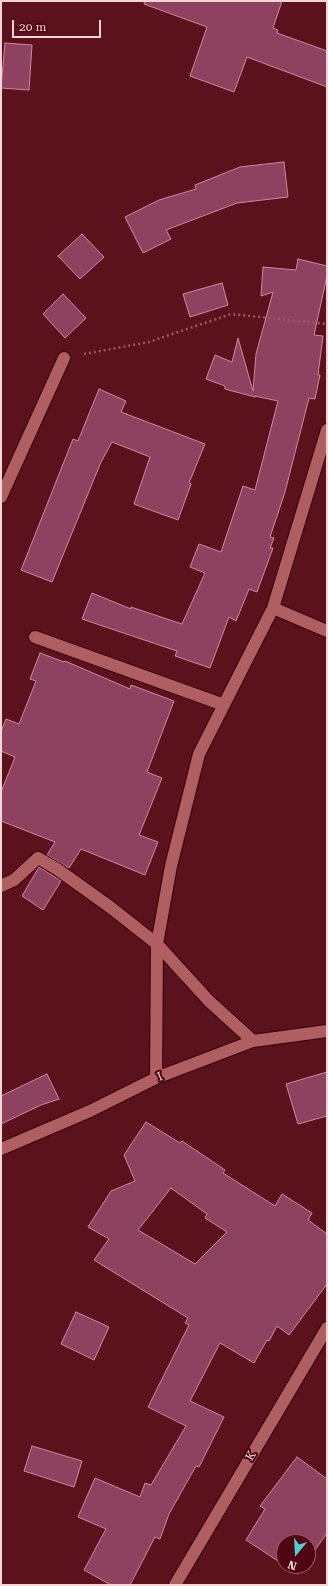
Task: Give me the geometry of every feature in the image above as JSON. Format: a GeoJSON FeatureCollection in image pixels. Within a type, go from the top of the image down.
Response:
{"type":"FeatureCollection","features":[{"type":"Feature","properties":{"kind":"street"},"geometry":{"type":"LineString","coordinates":[[1,497],[64,358]]}},
{"type":"Feature","properties":{"kind":"street"},"geometry":{"type":"LineString","coordinates":[[156,1078],[157,944],[171,866],[199,754],[273,608],[327,430]]}},
{"type":"Feature","properties":{"kind":"street"},"geometry":{"type":"LineString","coordinates":[[273,608],[327,631]]}},
{"type":"Feature","properties":{"kind":"street"},"geometry":{"type":"LineString","coordinates":[[35,637],[224,705]]}},
{"type":"Feature","properties":{"kind":"street"},"geometry":{"type":"LineString","coordinates":[[1,886],[14,880],[38,858],[57,869],[110,906],[157,944],[209,1001],[253,1041]]}},
{"type":"Feature","properties":{"kind":"street","name":"I"},"geometry":{"type":"LineString","coordinates":[[1,1149],[90,1111],[156,1078],[253,1041],[327,1031]]}},
{"type":"Feature","properties":{"kind":"street","name":"K"},"geometry":{"type":"LineString","coordinates":[[175,1585],[327,1328]]}},
{"type":"Feature","properties":{"kind":"path"},"geometry":{"type":"LineString","coordinates":[[64,358],[149,342],[231,314],[327,324]]}},
{"type":"Feature","properties":{"kind":"building"},"geometry":{"type":"Polygon","coordinates":[[[145,1],[282,1],[273,28],[278,30],[277,33],[327,51],[327,87],[247,57],[234,92],[190,76],[207,27],[144,4],[145,1]]]}},
{"type":"Feature","properties":{"kind":"building"},"geometry":{"type":"Polygon","coordinates":[[[5,43],[32,45],[29,90],[1,88],[5,43]]]}},
{"type":"Feature","properties":{"kind":"building"},"geometry":{"type":"Polygon","coordinates":[[[284,162],[288,197],[237,203],[166,230],[171,239],[143,253],[125,217],[159,200],[196,189],[195,185],[240,167],[284,162]]]}},
{"type":"Feature","properties":{"kind":"building"},"geometry":{"type":"Polygon","coordinates":[[[82,234],[104,257],[80,279],[58,256],[82,234]]]}},
{"type":"Feature","properties":{"kind":"building"},"geometry":{"type":"Polygon","coordinates":[[[298,259],[327,266],[327,276],[314,335],[323,336],[318,375],[320,375],[315,399],[309,398],[285,492],[270,537],[274,538],[270,548],[273,548],[257,592],[249,589],[236,621],[229,617],[210,668],[175,656],[177,651],[82,619],[92,593],[131,609],[131,607],[182,624],[205,573],[190,567],[199,544],[221,552],[243,486],[255,490],[278,401],[225,389],[225,386],[206,379],[215,355],[232,362],[238,338],[253,391],[256,354],[273,292],[261,296],[263,267],[296,270],[298,259]]]}},
{"type":"Feature","properties":{"kind":"building"},"geometry":{"type":"Polygon","coordinates":[[[222,283],[228,305],[190,317],[183,294],[222,283]]]}},
{"type":"Feature","properties":{"kind":"building"},"geometry":{"type":"Polygon","coordinates":[[[63,294],[86,318],[65,338],[43,314],[63,294]]]}},
{"type":"Feature","properties":{"kind":"building"},"geometry":{"type":"Polygon","coordinates":[[[99,389],[126,401],[121,412],[205,444],[189,483],[191,484],[178,520],[134,504],[150,457],[112,442],[101,462],[52,582],[21,570],[73,439],[78,441],[99,389]]]}},
{"type":"Feature","properties":{"kind":"building"},"geometry":{"type":"Polygon","coordinates":[[[40,653],[64,662],[65,661],[130,689],[131,685],[174,701],[147,772],[162,778],[139,835],[158,842],[145,875],[81,849],[69,868],[47,855],[55,842],[1,821],[1,792],[15,757],[1,751],[1,731],[6,719],[19,724],[36,681],[30,679],[40,653]]]}},
{"type":"Feature","properties":{"kind":"building"},"geometry":{"type":"Polygon","coordinates":[[[39,867],[61,881],[43,910],[22,896],[39,867]]]}},
{"type":"Feature","properties":{"kind":"building"},"geometry":{"type":"Polygon","coordinates":[[[327,1072],[327,1116],[298,1124],[286,1084],[327,1072]]]}},
{"type":"Feature","properties":{"kind":"building"},"geometry":{"type":"Polygon","coordinates":[[[47,1074],[59,1099],[41,1105],[1,1124],[1,1096],[47,1074]]]}},
{"type":"Feature","properties":{"kind":"building"},"geometry":{"type":"Polygon","coordinates":[[[146,1122],[180,1143],[182,1141],[225,1170],[223,1173],[275,1206],[282,1194],[312,1213],[308,1220],[327,1234],[327,1284],[289,1335],[277,1326],[254,1363],[220,1343],[190,1401],[224,1417],[199,1467],[196,1466],[169,1514],[160,1539],[155,1537],[130,1585],[111,1585],[84,1570],[106,1529],[78,1517],[95,1478],[140,1497],[145,1483],[151,1485],[186,1426],[148,1407],[189,1325],[185,1323],[188,1318],[94,1260],[109,1239],[88,1227],[111,1191],[135,1181],[124,1155],[146,1122]],[[171,1188],[138,1230],[195,1264],[227,1232],[205,1218],[207,1214],[171,1188]]]}},
{"type":"Feature","properties":{"kind":"building"},"geometry":{"type":"Polygon","coordinates":[[[76,1312],[109,1327],[94,1360],[61,1344],[76,1312]]]}},
{"type":"Feature","properties":{"kind":"building"},"geometry":{"type":"Polygon","coordinates":[[[32,1446],[82,1461],[74,1487],[24,1471],[32,1446]]]}},
{"type":"Feature","properties":{"kind":"building"},"geometry":{"type":"Polygon","coordinates":[[[297,1457],[327,1479],[327,1533],[316,1549],[316,1534],[276,1534],[276,1560],[246,1540],[265,1509],[260,1506],[297,1457]]]}}]}
